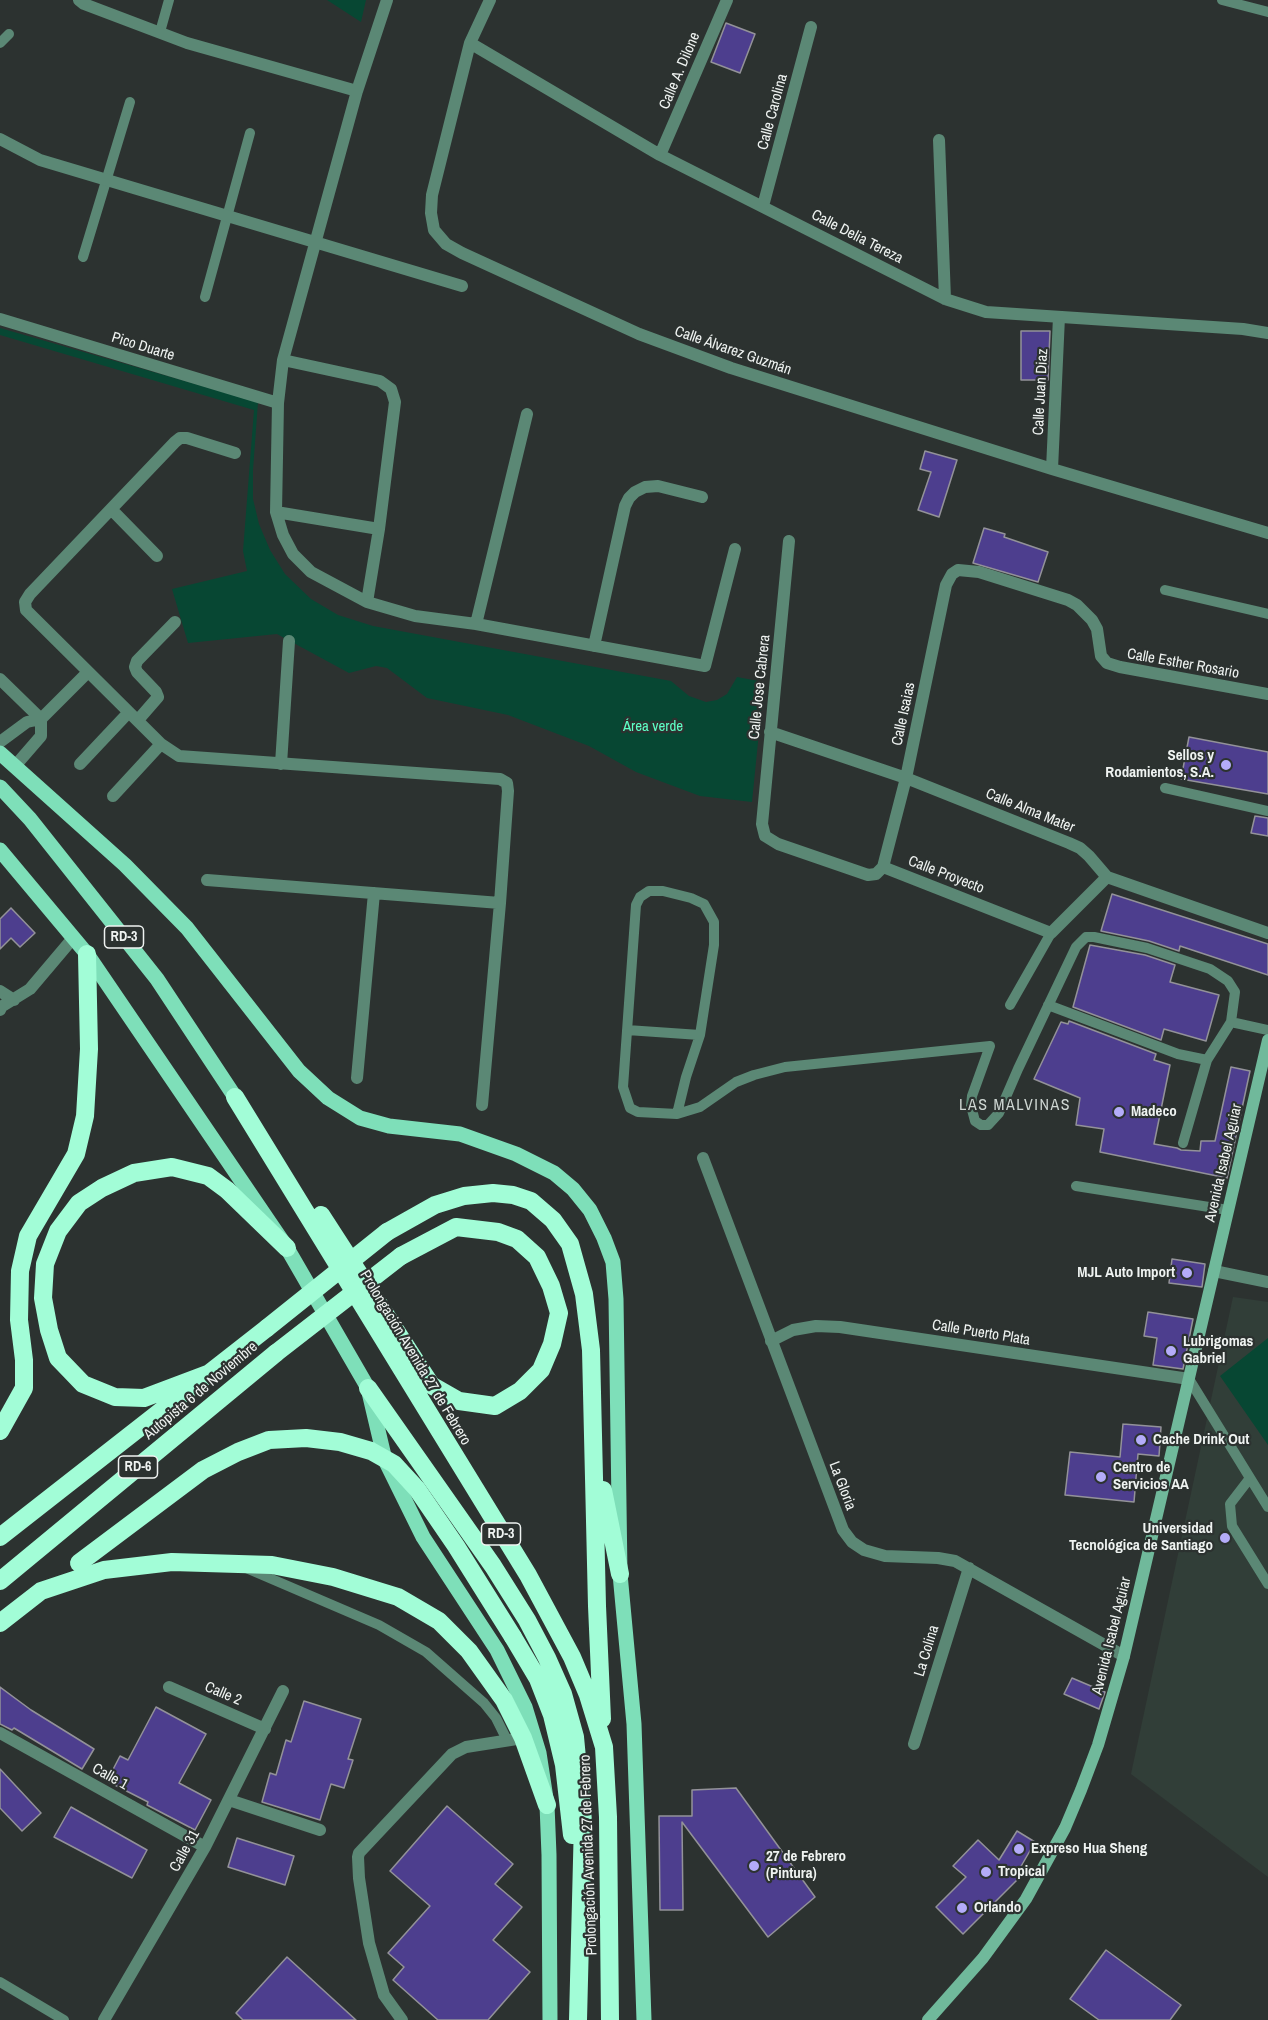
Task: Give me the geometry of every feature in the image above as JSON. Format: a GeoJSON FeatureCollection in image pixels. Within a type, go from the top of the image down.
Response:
{"type":"FeatureCollection","features":[{"type":"Feature","properties":{"kind":"highway"},"geometry":{"type":"LineString","coordinates":[[0,1431],[24,1388],[24,1360],[19,1320],[20,1271],[28,1236],[76,1154],[85,1116],[89,1049],[87,954]]}},
{"type":"Feature","properties":{"kind":"highway","name":"Autopista 6 de Noviembre"},"geometry":{"type":"LineString","coordinates":[[0,1581],[276,1353],[401,1257],[456,1227],[498,1232],[518,1239],[537,1257],[551,1286],[559,1313],[552,1344],[541,1370],[520,1391],[495,1406],[459,1401],[431,1385],[290,1167],[236,1097]]}},
{"type":"Feature","properties":{"kind":"highway","name":"Prolongación Avenida 27 de Febrero"},"geometry":{"type":"LineString","coordinates":[[236,1097],[548,1611],[572,1657],[588,1695],[604,1748],[608,1817],[610,2020]]}},
{"type":"Feature","properties":{"kind":"highway"},"geometry":{"type":"LineString","coordinates":[[213,1372],[144,1398],[115,1396],[83,1384],[58,1358],[49,1330],[43,1298],[45,1264],[58,1231],[79,1203],[102,1188],[134,1173],[172,1167],[208,1176],[227,1190],[287,1248]]}},
{"type":"Feature","properties":{"kind":"highway","name":"Autopista 6 de Noviembre"},"geometry":{"type":"LineString","coordinates":[[0,1537],[213,1372],[387,1232],[435,1205],[464,1196],[493,1193],[513,1195],[531,1201],[553,1220],[570,1244],[584,1294],[591,1350],[593,1444]]}},
{"type":"Feature","properties":{"kind":"highway","name":"Prolongación Avenida 27 de Febrero"},"geometry":{"type":"LineString","coordinates":[[368,1388],[493,1566],[527,1620],[563,1694],[575,1737],[583,1821],[578,2020]]}},
{"type":"Feature","properties":{"kind":"highway"},"geometry":{"type":"LineString","coordinates":[[0,1623],[203,1470],[238,1452],[269,1440],[306,1438],[340,1442],[371,1451],[394,1464],[417,1489],[456,1546],[538,1679],[552,1715],[564,1766],[581,1911]]}},
{"type":"Feature","properties":{"kind":"highway"},"geometry":{"type":"LineString","coordinates":[[593,1444],[620,1574]]}},
{"type":"Feature","properties":{"kind":"highway"},"geometry":{"type":"LineString","coordinates":[[593,1444],[597,1606],[604,1748]]}},
{"type":"Feature","properties":{"kind":"highway"},"geometry":{"type":"LineString","coordinates":[[42,1592],[104,1570],[172,1562],[272,1565],[333,1577],[398,1597],[439,1621],[469,1651],[504,1700],[515,1739],[547,1805]]}},
{"type":"Feature","properties":{"kind":"main road"},"geometry":{"type":"LineString","coordinates":[[0,753],[125,865],[186,928],[299,1071],[328,1098],[360,1118],[389,1126],[460,1134],[516,1154],[554,1173],[573,1189],[590,1210],[613,1262],[616,1299],[620,1574],[634,1724],[644,2020]]}},
{"type":"Feature","properties":{"kind":"main road","name":"Prolongación Avenida 27 de Febrero"},"geometry":{"type":"LineString","coordinates":[[0,787],[30,819],[158,979],[236,1097]]}},
{"type":"Feature","properties":{"kind":"main road","name":"Prolongación Avenida 27 de Febrero"},"geometry":{"type":"LineString","coordinates":[[0,850],[87,954],[287,1248],[368,1388],[386,1460],[423,1537],[497,1650],[525,1707],[539,1753],[547,1805],[550,2020]]}},
{"type":"Feature","properties":{"kind":"main road","name":"Avenida Isabel Aguiar"},"geometry":{"type":"LineString","coordinates":[[928,2020],[983,1958],[1026,1899],[1082,1790],[1098,1745],[1124,1656],[1268,1040]]}},
{"type":"Feature","properties":{"kind":"street"},"geometry":{"type":"LineString","coordinates":[[79,0],[84,4],[187,43],[357,91]]}},
{"type":"Feature","properties":{"kind":"street"},"geometry":{"type":"LineString","coordinates":[[387,0],[357,91],[283,360],[278,403],[276,512],[283,535],[293,554],[311,572],[367,602],[415,616],[476,624],[705,666],[735,549]]}},
{"type":"Feature","properties":{"kind":"street","name":"Calle Álvarez Guzmán"},"geometry":{"type":"LineString","coordinates":[[490,0],[470,43],[432,195],[431,213],[434,230],[446,244],[639,334],[731,368],[1052,470],[1268,533]]}},
{"type":"Feature","properties":{"kind":"street","name":"Calle A. Dilone"},"geometry":{"type":"LineString","coordinates":[[660,154],[727,0]]}},
{"type":"Feature","properties":{"kind":"street","name":"Calle Carolina"},"geometry":{"type":"LineString","coordinates":[[763,206],[811,27]]}},
{"type":"Feature","properties":{"kind":"street","name":"Calle Delia Tereza"},"geometry":{"type":"LineString","coordinates":[[470,43],[660,154],[945,299],[986,312],[1243,329],[1268,333]]}},
{"type":"Feature","properties":{"kind":"street"},"geometry":{"type":"LineString","coordinates":[[0,139],[40,160],[462,286]]}},
{"type":"Feature","properties":{"kind":"street"},"geometry":{"type":"LineString","coordinates":[[939,140],[945,299]]}},
{"type":"Feature","properties":{"kind":"street","name":"Calle Juan Diaz"},"geometry":{"type":"LineString","coordinates":[[1052,470],[1059,317]]}},
{"type":"Feature","properties":{"kind":"street","name":"Pico Duarte"},"geometry":{"type":"LineString","coordinates":[[0,319],[278,403]]}},
{"type":"Feature","properties":{"kind":"street"},"geometry":{"type":"LineString","coordinates":[[283,360],[380,381],[391,388],[395,402],[367,602]]}},
{"type":"Feature","properties":{"kind":"street"},"geometry":{"type":"LineString","coordinates":[[476,624],[527,414]]}},
{"type":"Feature","properties":{"kind":"street"},"geometry":{"type":"LineString","coordinates":[[235,453],[187,438],[180,438],[30,594],[26,602],[26,610],[161,744],[179,756],[500,779],[507,783],[500,903],[482,1105]]}},
{"type":"Feature","properties":{"kind":"street"},"geometry":{"type":"LineString","coordinates":[[594,646],[625,506],[629,498],[635,492],[658,486],[702,497]]}},
{"type":"Feature","properties":{"kind":"street"},"geometry":{"type":"LineString","coordinates":[[111,509],[157,556]]}},
{"type":"Feature","properties":{"kind":"street"},"geometry":{"type":"LineString","coordinates":[[276,512],[379,529]]}},
{"type":"Feature","properties":{"kind":"street","name":"Calle Jose Cabrera"},"geometry":{"type":"LineString","coordinates":[[765,836],[762,824],[789,541]]}},
{"type":"Feature","properties":{"kind":"street","name":"Calle Esther Rosario"},"geometry":{"type":"LineString","coordinates":[[957,570],[979,572],[1068,600],[1077,605],[1092,620],[1097,629],[1101,656],[1113,666],[1268,694]]}},
{"type":"Feature","properties":{"kind":"street","name":"Calle Isaias"},"geometry":{"type":"LineString","coordinates":[[882,867],[906,778],[946,585],[957,570]]}},
{"type":"Feature","properties":{"kind":"street"},"geometry":{"type":"LineString","coordinates":[[80,764],[133,716],[158,697],[135,667],[137,662],[175,622]]}},
{"type":"Feature","properties":{"kind":"street"},"geometry":{"type":"LineString","coordinates":[[281,764],[290,640]]}},
{"type":"Feature","properties":{"kind":"street"},"geometry":{"type":"LineString","coordinates":[[0,742],[27,722],[42,719],[87,673]]}},
{"type":"Feature","properties":{"kind":"street"},"geometry":{"type":"LineString","coordinates":[[0,679],[42,719],[41,736],[15,766]]}},
{"type":"Feature","properties":{"kind":"street","name":"Calle Alma Mater"},"geometry":{"type":"LineString","coordinates":[[770,732],[806,742],[906,778],[1069,843],[1089,856],[1107,878]]}},
{"type":"Feature","properties":{"kind":"street"},"geometry":{"type":"LineString","coordinates":[[113,796],[161,744]]}},
{"type":"Feature","properties":{"kind":"street","name":"Calle Proyecto"},"geometry":{"type":"LineString","coordinates":[[765,836],[778,844],[868,875],[876,874],[882,867],[1051,933]]}},
{"type":"Feature","properties":{"kind":"street"},"geometry":{"type":"LineString","coordinates":[[1051,933],[1107,878],[1268,933]]}},
{"type":"Feature","properties":{"kind":"street"},"geometry":{"type":"LineString","coordinates":[[207,880],[500,903]]}},
{"type":"Feature","properties":{"kind":"street"},"geometry":{"type":"LineString","coordinates":[[357,1078],[374,893]]}},
{"type":"Feature","properties":{"kind":"street"},"geometry":{"type":"LineString","coordinates":[[0,1010],[1,1006],[30,989],[74,937]]}},
{"type":"Feature","properties":{"kind":"street"},"geometry":{"type":"LineString","coordinates":[[0,991],[14,1000]]}},
{"type":"Feature","properties":{"kind":"street","name":"La Gloria"},"geometry":{"type":"LineString","coordinates":[[703,1158],[843,1530],[852,1542],[864,1550],[885,1556],[955,1561],[1124,1656]]}},
{"type":"Feature","properties":{"kind":"street"},"geometry":{"type":"LineString","coordinates":[[1214,1271],[1268,1282]]}},
{"type":"Feature","properties":{"kind":"street","name":"Calle Puerto Plata"},"geometry":{"type":"LineString","coordinates":[[771,1341],[793,1330],[816,1326],[840,1327],[1189,1379]]}},
{"type":"Feature","properties":{"kind":"street","name":"La Colina"},"geometry":{"type":"LineString","coordinates":[[914,1744],[969,1568]]}},
{"type":"Feature","properties":{"kind":"street","name":"Calle 2"},"geometry":{"type":"LineString","coordinates":[[168,1687],[265,1729]]}},
{"type":"Feature","properties":{"kind":"street","name":"Calle 31"},"geometry":{"type":"LineString","coordinates":[[104,2020],[205,1847],[283,1691]]}},
{"type":"Feature","properties":{"kind":"street","name":"Calle 1"},"geometry":{"type":"LineString","coordinates":[[0,1733],[205,1847]]}},
{"type":"Feature","properties":{"kind":"street"},"geometry":{"type":"LineString","coordinates":[[402,2020],[384,1995],[369,1944],[359,1878],[359,1853],[452,1754],[466,1748],[515,1739]]}},
{"type":"Feature","properties":{"kind":"street"},"geometry":{"type":"LineString","coordinates":[[229,1800],[320,1830]]}},
{"type":"Feature","properties":{"kind":"lane"},"geometry":{"type":"LineString","coordinates":[[160,32],[169,0]]}},
{"type":"Feature","properties":{"kind":"lane"},"geometry":{"type":"LineString","coordinates":[[1222,0],[1268,12]]}},
{"type":"Feature","properties":{"kind":"lane"},"geometry":{"type":"LineString","coordinates":[[0,43],[9,34]]}},
{"type":"Feature","properties":{"kind":"lane"},"geometry":{"type":"LineString","coordinates":[[83,257],[130,102]]}},
{"type":"Feature","properties":{"kind":"lane"},"geometry":{"type":"LineString","coordinates":[[205,297],[250,133]]}},
{"type":"Feature","properties":{"kind":"lane"},"geometry":{"type":"LineString","coordinates":[[1164,590],[1268,614]]}},
{"type":"Feature","properties":{"kind":"lane"},"geometry":{"type":"LineString","coordinates":[[1165,788],[1268,811]]}},
{"type":"Feature","properties":{"kind":"lane"},"geometry":{"type":"LineString","coordinates":[[677,1114],[700,1035],[714,945],[714,922],[704,904],[663,891],[649,891],[640,897],[636,905],[623,1088],[625,1100],[630,1108],[638,1112],[677,1114],[700,1107],[736,1082],[784,1067],[990,1046],[970,1106],[975,1121],[981,1125],[988,1125],[999,1113],[1076,946],[1086,937],[1094,937],[1147,948],[1210,969],[1228,981],[1235,992],[1231,1023],[1207,1060],[1182,1143]]}},
{"type":"Feature","properties":{"kind":"lane"},"geometry":{"type":"LineString","coordinates":[[1010,1005],[1051,933]]}},
{"type":"Feature","properties":{"kind":"lane"},"geometry":{"type":"LineString","coordinates":[[1048,1005],[1178,1054],[1207,1060]]}},
{"type":"Feature","properties":{"kind":"lane"},"geometry":{"type":"LineString","coordinates":[[1231,1023],[1268,1030]]}},
{"type":"Feature","properties":{"kind":"lane"},"geometry":{"type":"LineString","coordinates":[[627,1030],[700,1035]]}},
{"type":"Feature","properties":{"kind":"lane"},"geometry":{"type":"LineString","coordinates":[[1076,1186],[1228,1210]]}},
{"type":"Feature","properties":{"kind":"lane"},"geometry":{"type":"LineString","coordinates":[[1189,1379],[1268,1507]]}},
{"type":"Feature","properties":{"kind":"lane"},"geometry":{"type":"LineString","coordinates":[[1250,1478],[1230,1504],[1232,1527],[1268,1584]]}},
{"type":"Feature","properties":{"kind":"lane"},"geometry":{"type":"LineString","coordinates":[[235,1564],[379,1625],[426,1652],[484,1703],[515,1739]]}},
{"type":"Feature","properties":{"kind":"lane"},"geometry":{"type":"LineString","coordinates":[[0,1982],[64,2020]]}},
{"type":"Feature","properties":{"kind":"shaded area","name":"Universidad Tecnológica de Santiago"},"geometry":{"type":"Polygon","coordinates":[[[1233,1297],[1268,1302],[1268,1877],[1131,1774],[1233,1297]]]}},
{"type":"Feature","properties":{"kind":"green space"},"geometry":{"type":"Polygon","coordinates":[[[327,0],[366,0],[361,22],[327,0]]]}},
{"type":"Feature","properties":{"kind":"green space","name":"Área verde"},"geometry":{"type":"Polygon","coordinates":[[[0,328],[258,402],[253,499],[259,524],[270,550],[285,574],[311,599],[338,615],[373,626],[671,681],[689,696],[706,702],[717,700],[727,694],[737,677],[764,682],[752,802],[700,796],[636,772],[589,746],[508,715],[427,698],[387,668],[376,666],[349,673],[277,634],[188,643],[172,589],[247,571],[243,551],[254,410],[0,335],[0,328]]]}},
{"type":"Feature","properties":{"kind":"green space"},"geometry":{"type":"Polygon","coordinates":[[[1268,1338],[1268,1445],[1220,1376],[1268,1338]]]}},
{"type":"Feature","properties":{"kind":"building"},"geometry":{"type":"Polygon","coordinates":[[[726,23],[755,34],[740,73],[711,62],[726,23]]]}},
{"type":"Feature","properties":{"kind":"building"},"geometry":{"type":"Polygon","coordinates":[[[1021,331],[1050,331],[1048,380],[1021,380],[1021,331]]]}},
{"type":"Feature","properties":{"kind":"building"},"geometry":{"type":"Polygon","coordinates":[[[925,451],[957,460],[939,517],[918,510],[931,472],[920,469],[925,451]]]}},
{"type":"Feature","properties":{"kind":"building"},"geometry":{"type":"Polygon","coordinates":[[[984,528],[1048,552],[1038,582],[973,563],[984,528]]]}},
{"type":"Feature","properties":{"kind":"building","name":"Sellos y Rodamientos, S.A."},"geometry":{"type":"Polygon","coordinates":[[[1189,737],[1268,752],[1268,794],[1181,779],[1189,737]]]}},
{"type":"Feature","properties":{"kind":"building"},"geometry":{"type":"Polygon","coordinates":[[[1255,816],[1268,818],[1268,836],[1251,833],[1255,816]]]}},
{"type":"Feature","properties":{"kind":"building"},"geometry":{"type":"Polygon","coordinates":[[[1112,894],[1268,944],[1268,975],[1180,946],[1179,951],[1149,941],[1101,931],[1112,894]]]}},
{"type":"Feature","properties":{"kind":"building"},"geometry":{"type":"Polygon","coordinates":[[[11,908],[35,933],[20,947],[11,938],[0,949],[0,919],[11,908]]]}},
{"type":"Feature","properties":{"kind":"building"},"geometry":{"type":"Polygon","coordinates":[[[1090,945],[1145,955],[1175,965],[1170,982],[1219,995],[1206,1041],[1164,1029],[1161,1040],[1073,1007],[1090,945]]]}},
{"type":"Feature","properties":{"kind":"building","name":"Madeco"},"geometry":{"type":"Polygon","coordinates":[[[1069,1021],[1156,1054],[1154,1060],[1170,1065],[1154,1144],[1181,1150],[1200,1151],[1201,1141],[1215,1141],[1231,1067],[1250,1071],[1227,1178],[1100,1152],[1104,1129],[1076,1125],[1080,1098],[1034,1079],[1061,1022],[1068,1024],[1069,1021]]]}},
{"type":"Feature","properties":{"kind":"building","name":"MJL Auto Import"},"geometry":{"type":"Polygon","coordinates":[[[1172,1259],[1205,1264],[1202,1287],[1169,1283],[1172,1259]]]}},
{"type":"Feature","properties":{"kind":"building","name":"Lubrigomas Gabriel"},"geometry":{"type":"Polygon","coordinates":[[[1148,1312],[1193,1319],[1183,1369],[1153,1365],[1157,1338],[1144,1336],[1148,1312]]]}},
{"type":"Feature","properties":{"kind":"building","name":"Centro de Servicios AA"},"geometry":{"type":"Polygon","coordinates":[[[1123,1424],[1161,1427],[1159,1456],[1138,1454],[1134,1502],[1065,1495],[1070,1452],[1120,1457],[1123,1424]]]}},
{"type":"Feature","properties":{"kind":"building"},"geometry":{"type":"Polygon","coordinates":[[[1072,1678],[1105,1692],[1099,1709],[1064,1694],[1072,1678]]]}},
{"type":"Feature","properties":{"kind":"building"},"geometry":{"type":"Polygon","coordinates":[[[0,1687],[31,1710],[94,1749],[82,1769],[14,1728],[12,1730],[0,1724],[0,1687]]]}},
{"type":"Feature","properties":{"kind":"building"},"geometry":{"type":"Polygon","coordinates":[[[304,1701],[361,1719],[348,1759],[353,1760],[344,1788],[331,1784],[320,1820],[262,1802],[270,1773],[276,1775],[286,1740],[291,1742],[304,1701]]]}},
{"type":"Feature","properties":{"kind":"building"},"geometry":{"type":"Polygon","coordinates":[[[156,1707],[206,1734],[179,1783],[211,1800],[195,1830],[107,1781],[120,1756],[128,1760],[156,1707]]]}},
{"type":"Feature","properties":{"kind":"building"},"geometry":{"type":"Polygon","coordinates":[[[0,1769],[41,1813],[22,1831],[0,1808],[0,1769]]]}},
{"type":"Feature","properties":{"kind":"building","name":"27 de Febrero (Pintura)"},"geometry":{"type":"Polygon","coordinates":[[[736,1788],[815,1897],[768,1937],[682,1822],[683,1910],[660,1910],[659,1816],[692,1816],[692,1790],[736,1788]]]}},
{"type":"Feature","properties":{"kind":"building"},"geometry":{"type":"Polygon","coordinates":[[[447,1806],[513,1864],[495,1884],[522,1907],[493,1940],[530,1972],[488,2020],[438,2020],[393,1980],[404,1967],[388,1953],[430,1906],[390,1871],[447,1806]]]}},
{"type":"Feature","properties":{"kind":"building"},"geometry":{"type":"Polygon","coordinates":[[[71,1807],[147,1850],[132,1878],[54,1837],[71,1807]]]}},
{"type":"Feature","properties":{"kind":"building"},"geometry":{"type":"Polygon","coordinates":[[[1017,1831],[1035,1842],[1016,1875],[1019,1878],[963,1934],[936,1907],[966,1877],[953,1866],[978,1840],[999,1860],[1017,1831]]]}},
{"type":"Feature","properties":{"kind":"building"},"geometry":{"type":"Polygon","coordinates":[[[237,1838],[294,1856],[285,1885],[228,1867],[237,1838]]]}},
{"type":"Feature","properties":{"kind":"building"},"geometry":{"type":"Polygon","coordinates":[[[1106,1950],[1181,2005],[1170,2020],[1099,2020],[1070,1999],[1106,1950]]]}},
{"type":"Feature","properties":{"kind":"building"},"geometry":{"type":"Polygon","coordinates":[[[287,1957],[356,2020],[243,2020],[236,2013],[287,1957]]]}},
{"type":"Feature","properties":{"kind":"place","name":"Sellos y Rodamientos, S.A."},"geometry":{"type":"Point","coordinates":[1226,765]}},
{"type":"Feature","properties":{"kind":"place","name":"Madeco"},"geometry":{"type":"Point","coordinates":[1119,1112]}},
{"type":"Feature","properties":{"kind":"place","name":"MJL Auto Import"},"geometry":{"type":"Point","coordinates":[1187,1273]}},
{"type":"Feature","properties":{"kind":"place","name":"Lubrigomas Gabriel"},"geometry":{"type":"Point","coordinates":[1171,1351]}},
{"type":"Feature","properties":{"kind":"place","name":"Cache Drink Out"},"geometry":{"type":"Point","coordinates":[1141,1440]}},
{"type":"Feature","properties":{"kind":"place","name":"Centro de Servicios AA"},"geometry":{"type":"Point","coordinates":[1101,1477]}},
{"type":"Feature","properties":{"kind":"place","name":"Universidad Tecnológica de Santiago"},"geometry":{"type":"Point","coordinates":[1225,1538]}},
{"type":"Feature","properties":{"kind":"place","name":"Expreso Hua Sheng"},"geometry":{"type":"Point","coordinates":[1019,1849]}},
{"type":"Feature","properties":{"kind":"place","name":"27 de Febrero (Pintura)"},"geometry":{"type":"Point","coordinates":[754,1866]}},
{"type":"Feature","properties":{"kind":"place","name":"Tropical"},"geometry":{"type":"Point","coordinates":[986,1872]}},
{"type":"Feature","properties":{"kind":"place","name":"Orlando"},"geometry":{"type":"Point","coordinates":[962,1908]}},
{"type":"Feature","properties":{"kind":"district","name":"LAS MALVINAS"},"geometry":{"type":"Point","coordinates":[1015,1106]}}]}
